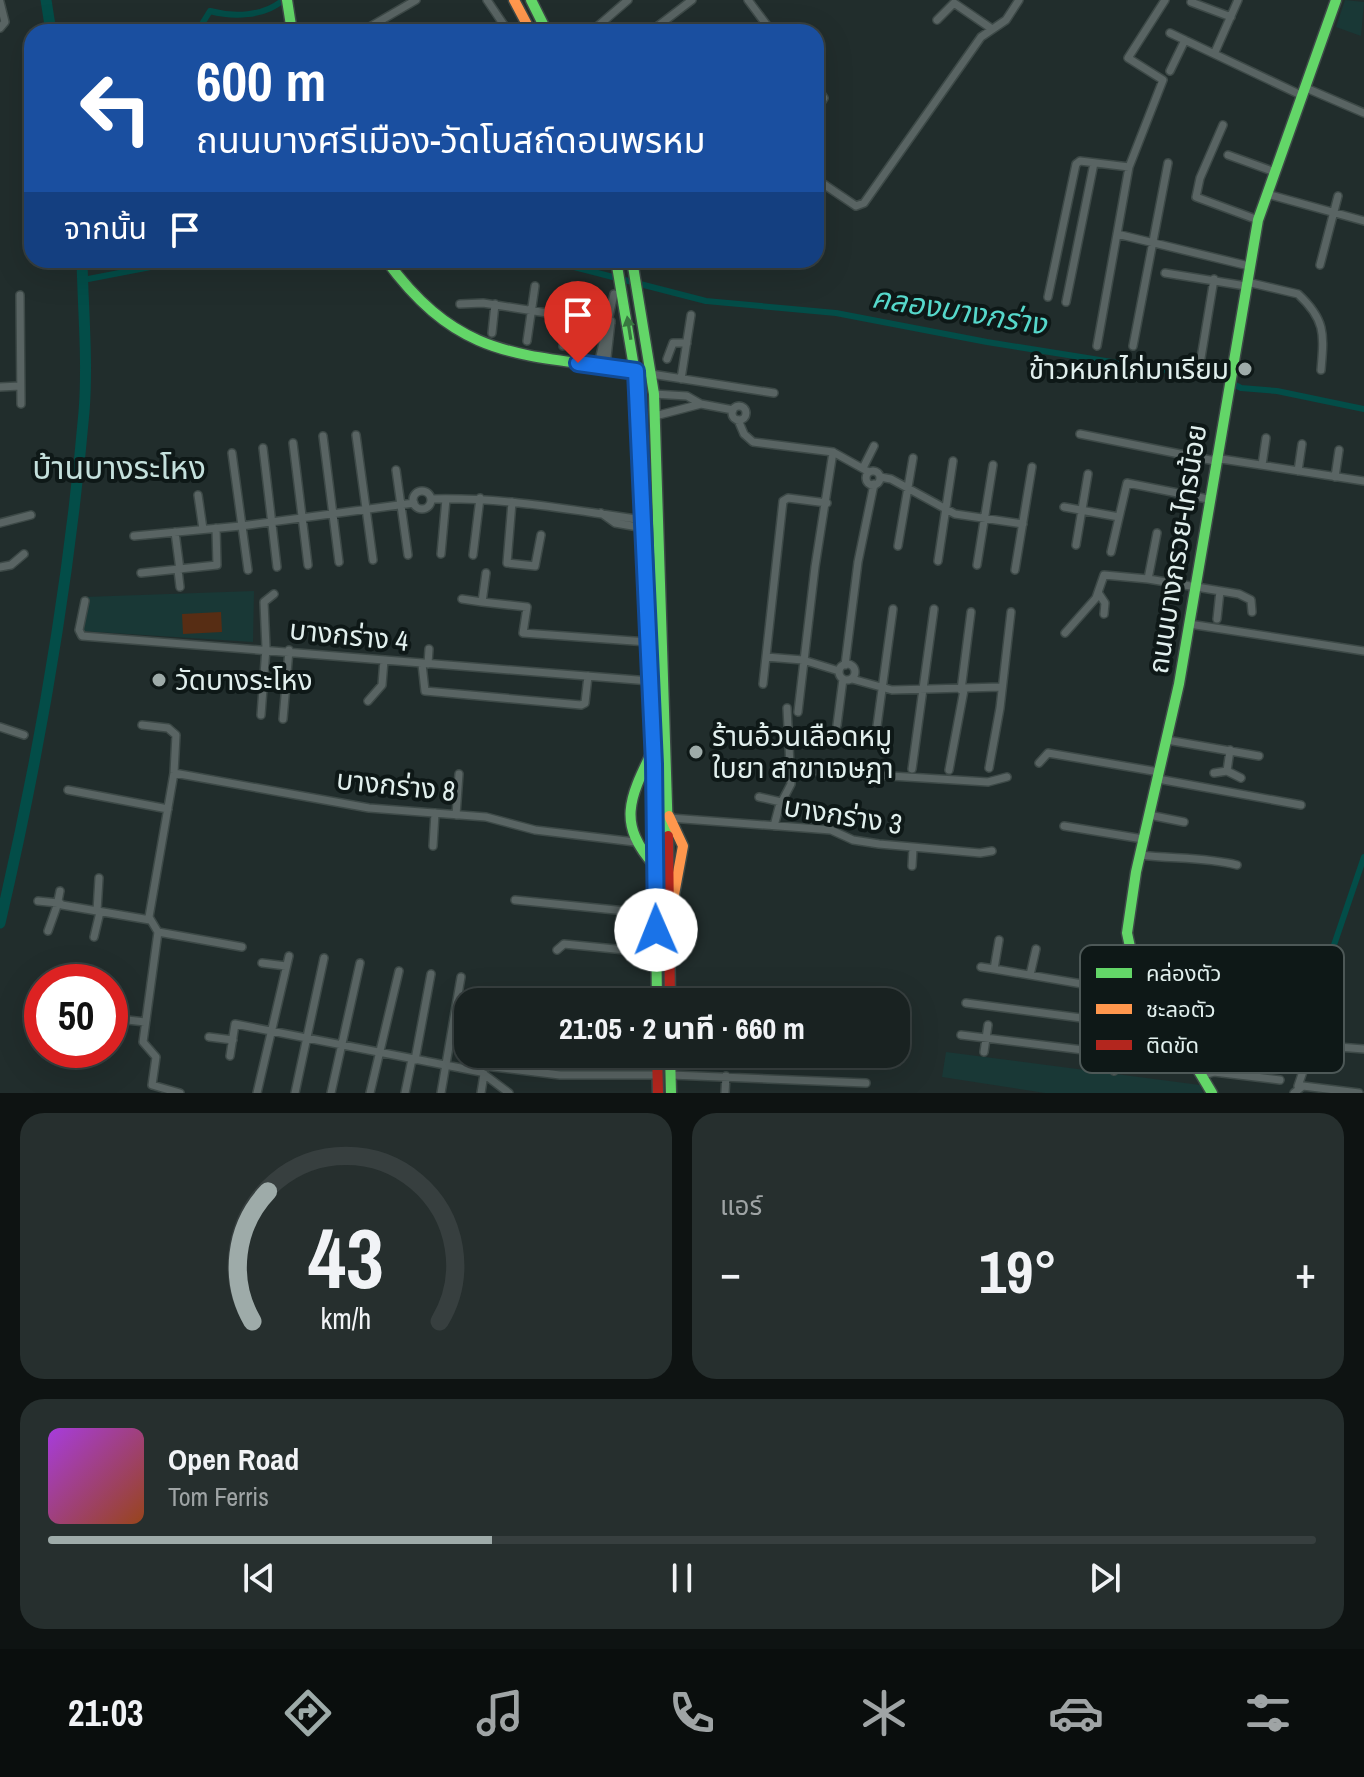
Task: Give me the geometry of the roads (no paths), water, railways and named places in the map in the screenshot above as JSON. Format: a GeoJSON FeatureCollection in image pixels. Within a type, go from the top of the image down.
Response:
{"type":"FeatureCollection","features":[{"type":"Feature","properties":{"kind":"main road"},"geometry":{"type":"LineString","coordinates":[[514,0],[527,24]]}},
{"type":"Feature","properties":{"kind":"main road"},"geometry":{"type":"LineString","coordinates":[[531,0],[543,24]]}},
{"type":"Feature","properties":{"kind":"main road","name":"ถนนบางกรวย-ไทรน้อย"},"geometry":{"type":"LineString","coordinates":[[1128,945],[1140,855],[1167,740],[1189,624],[1225,397],[1258,220],[1336,0]]}},
{"type":"Feature","properties":{"kind":"main road"},"geometry":{"type":"LineString","coordinates":[[287,4],[291,24]]}},
{"type":"Feature","properties":{"kind":"main road"},"geometry":{"type":"LineString","coordinates":[[392,268],[418,305],[461,336],[503,350],[636,371]]}},
{"type":"Feature","properties":{"kind":"main road"},"geometry":{"type":"LineString","coordinates":[[618,268],[618,290],[636,371],[654,750],[657,988]]}},
{"type":"Feature","properties":{"kind":"main road"},"geometry":{"type":"LineString","coordinates":[[634,268],[654,394],[669,816],[670,988]]}},
{"type":"Feature","properties":{"kind":"main road"},"geometry":{"type":"LineString","coordinates":[[654,750],[641,776],[631,822],[635,842],[655,866]]}},
{"type":"Feature","properties":{"kind":"main road"},"geometry":{"type":"LineString","coordinates":[[669,816],[683,858],[669,923]]}},
{"type":"Feature","properties":{"kind":"main road"},"geometry":{"type":"LineString","coordinates":[[658,1068],[658,1093]]}},
{"type":"Feature","properties":{"kind":"main road"},"geometry":{"type":"LineString","coordinates":[[671,1068],[671,1093]]}},
{"type":"Feature","properties":{"kind":"main road","name":"ถนนบางกรวย-ไทรน้อย"},"geometry":{"type":"LineString","coordinates":[[1203,1075],[1212,1093]]}},
{"type":"Feature","properties":{"kind":"street"},"geometry":{"type":"LineString","coordinates":[[375,24],[416,0]]}},
{"type":"Feature","properties":{"kind":"street"},"geometry":{"type":"LineString","coordinates":[[487,0],[503,24]]}},
{"type":"Feature","properties":{"kind":"street"},"geometry":{"type":"LineString","coordinates":[[600,24],[616,4],[628,0]]}},
{"type":"Feature","properties":{"kind":"street"},"geometry":{"type":"LineString","coordinates":[[660,24],[692,0]]}},
{"type":"Feature","properties":{"kind":"street"},"geometry":{"type":"LineString","coordinates":[[748,0],[766,24]]}},
{"type":"Feature","properties":{"kind":"street"},"geometry":{"type":"LineString","coordinates":[[824,184],[856,206],[864,203],[981,37],[1006,20],[1019,0]]}},
{"type":"Feature","properties":{"kind":"street"},"geometry":{"type":"LineString","coordinates":[[1097,346],[1129,167],[1163,77],[1128,58],[1165,0]]}},
{"type":"Feature","properties":{"kind":"street"},"geometry":{"type":"LineString","coordinates":[[1215,52],[1238,0]]}},
{"type":"Feature","properties":{"kind":"street"},"geometry":{"type":"LineString","coordinates":[[0,2],[5,22],[0,28]]}},
{"type":"Feature","properties":{"kind":"street"},"geometry":{"type":"LineString","coordinates":[[1191,2],[1231,17]]}},
{"type":"Feature","properties":{"kind":"street"},"geometry":{"type":"LineString","coordinates":[[937,20],[954,3],[992,29]]}},
{"type":"Feature","properties":{"kind":"street"},"geometry":{"type":"LineString","coordinates":[[1170,33],[1305,92],[1364,113]]}},
{"type":"Feature","properties":{"kind":"street"},"geometry":{"type":"LineString","coordinates":[[1170,71],[1185,40]]}},
{"type":"Feature","properties":{"kind":"street"},"geometry":{"type":"LineString","coordinates":[[1223,125],[1200,178],[1196,197],[1258,220]]}},
{"type":"Feature","properties":{"kind":"street"},"geometry":{"type":"LineString","coordinates":[[1228,155],[1275,172]]}},
{"type":"Feature","properties":{"kind":"street"},"geometry":{"type":"LineString","coordinates":[[1066,302],[1094,163]]}},
{"type":"Feature","properties":{"kind":"street"},"geometry":{"type":"LineString","coordinates":[[1133,346],[1168,163]]}},
{"type":"Feature","properties":{"kind":"street"},"geometry":{"type":"LineString","coordinates":[[1048,297],[1076,164],[1129,167]]}},
{"type":"Feature","properties":{"kind":"street"},"geometry":{"type":"LineString","coordinates":[[1267,194],[1364,221]]}},
{"type":"Feature","properties":{"kind":"street"},"geometry":{"type":"LineString","coordinates":[[1320,265],[1338,196]]}},
{"type":"Feature","properties":{"kind":"street"},"geometry":{"type":"LineString","coordinates":[[1117,234],[1249,266]]}},
{"type":"Feature","properties":{"kind":"street"},"geometry":{"type":"LineString","coordinates":[[1165,273],[1298,294],[1324,331],[1321,370]]}},
{"type":"Feature","properties":{"kind":"street"},"geometry":{"type":"LineString","coordinates":[[1200,364],[1214,279]]}},
{"type":"Feature","properties":{"kind":"street"},"geometry":{"type":"LineString","coordinates":[[527,341],[535,286]]}},
{"type":"Feature","properties":{"kind":"street"},"geometry":{"type":"LineString","coordinates":[[563,346],[573,286]]}},
{"type":"Feature","properties":{"kind":"street"},"geometry":{"type":"LineString","coordinates":[[602,365],[609,320],[618,290]]}},
{"type":"Feature","properties":{"kind":"street"},"geometry":{"type":"LineString","coordinates":[[20,295],[21,404]]}},
{"type":"Feature","properties":{"kind":"street"},"geometry":{"type":"LineString","coordinates":[[460,304],[495,304],[609,320]]}},
{"type":"Feature","properties":{"kind":"street"},"geometry":{"type":"LineString","coordinates":[[492,333],[495,304]]}},
{"type":"Feature","properties":{"kind":"street"},"geometry":{"type":"LineString","coordinates":[[681,379],[691,315]]}},
{"type":"Feature","properties":{"kind":"street"},"geometry":{"type":"LineString","coordinates":[[667,359],[673,343],[687,343]]}},
{"type":"Feature","properties":{"kind":"street"},"geometry":{"type":"LineString","coordinates":[[651,374],[774,393]]}},
{"type":"Feature","properties":{"kind":"street"},"geometry":{"type":"LineString","coordinates":[[0,387],[20,386]]}},
{"type":"Feature","properties":{"kind":"street"},"geometry":{"type":"LineString","coordinates":[[654,394],[687,396],[701,404],[733,410],[739,406],[745,409],[745,415],[738,420]]}},
{"type":"Feature","properties":{"kind":"street"},"geometry":{"type":"LineString","coordinates":[[669,396],[673,409]]}},
{"type":"Feature","properties":{"kind":"street"},"geometry":{"type":"LineString","coordinates":[[655,416],[701,404]]}},
{"type":"Feature","properties":{"kind":"street"},"geometry":{"type":"LineString","coordinates":[[733,410],[733,416],[744,434],[753,442],[833,452],[877,472],[880,477],[907,487],[946,511],[1023,524]]}},
{"type":"Feature","properties":{"kind":"street"},"geometry":{"type":"LineString","coordinates":[[1080,434],[1215,459],[1364,481]]}},
{"type":"Feature","properties":{"kind":"street"},"geometry":{"type":"LineString","coordinates":[[356,435],[373,560]]}},
{"type":"Feature","properties":{"kind":"street"},"geometry":{"type":"LineString","coordinates":[[323,436],[339,562]]}},
{"type":"Feature","properties":{"kind":"street"},"geometry":{"type":"LineString","coordinates":[[1262,465],[1266,438]]}},
{"type":"Feature","properties":{"kind":"street"},"geometry":{"type":"LineString","coordinates":[[293,443],[308,565]]}},
{"type":"Feature","properties":{"kind":"street"},"geometry":{"type":"LineString","coordinates":[[1298,471],[1302,444]]}},
{"type":"Feature","properties":{"kind":"street"},"geometry":{"type":"LineString","coordinates":[[874,446],[866,469],[867,480],[874,484]]}},
{"type":"Feature","properties":{"kind":"street"},"geometry":{"type":"LineString","coordinates":[[263,448],[277,567]]}},
{"type":"Feature","properties":{"kind":"street"},"geometry":{"type":"LineString","coordinates":[[1335,477],[1339,450]]}},
{"type":"Feature","properties":{"kind":"street"},"geometry":{"type":"LineString","coordinates":[[798,712],[833,452]]}},
{"type":"Feature","properties":{"kind":"street"},"geometry":{"type":"LineString","coordinates":[[232,453],[248,570]]}},
{"type":"Feature","properties":{"kind":"street"},"geometry":{"type":"LineString","coordinates":[[898,546],[913,458]]}},
{"type":"Feature","properties":{"kind":"street"},"geometry":{"type":"LineString","coordinates":[[938,561],[953,461]]}},
{"type":"Feature","properties":{"kind":"street"},"geometry":{"type":"LineString","coordinates":[[977,565],[993,465]]}},
{"type":"Feature","properties":{"kind":"street"},"geometry":{"type":"LineString","coordinates":[[1015,570],[1032,467]]}},
{"type":"Feature","properties":{"kind":"street"},"geometry":{"type":"LineString","coordinates":[[396,470],[408,555]]}},
{"type":"Feature","properties":{"kind":"street"},"geometry":{"type":"LineString","coordinates":[[1076,545],[1088,474]]}},
{"type":"Feature","properties":{"kind":"street"},"geometry":{"type":"LineString","coordinates":[[837,725],[858,562],[874,484],[880,477]]}},
{"type":"Feature","properties":{"kind":"street"},"geometry":{"type":"LineString","coordinates":[[1111,552],[1129,483],[1208,499]]}},
{"type":"Feature","properties":{"kind":"street"},"geometry":{"type":"LineString","coordinates":[[414,503],[420,492],[431,499],[480,498],[599,512],[615,523],[644,524]]}},
{"type":"Feature","properties":{"kind":"street"},"geometry":{"type":"LineString","coordinates":[[198,495],[203,529]]}},
{"type":"Feature","properties":{"kind":"street"},"geometry":{"type":"LineString","coordinates":[[473,555],[480,498]]}},
{"type":"Feature","properties":{"kind":"street"},"geometry":{"type":"LineString","coordinates":[[763,684],[783,501],[788,498],[827,503]]}},
{"type":"Feature","properties":{"kind":"street"},"geometry":{"type":"LineString","coordinates":[[134,536],[241,526],[414,503],[424,509],[431,499]]}},
{"type":"Feature","properties":{"kind":"street"},"geometry":{"type":"LineString","coordinates":[[441,554],[446,499]]}},
{"type":"Feature","properties":{"kind":"street"},"geometry":{"type":"LineString","coordinates":[[512,502],[507,563],[535,566],[541,535]]}},
{"type":"Feature","properties":{"kind":"street"},"geometry":{"type":"LineString","coordinates":[[1064,507],[1119,517]]}},
{"type":"Feature","properties":{"kind":"street"},"geometry":{"type":"LineString","coordinates":[[0,523],[31,515]]}},
{"type":"Feature","properties":{"kind":"street"},"geometry":{"type":"LineString","coordinates":[[141,573],[217,565],[216,528]]}},
{"type":"Feature","properties":{"kind":"street"},"geometry":{"type":"LineString","coordinates":[[175,532],[180,587]]}},
{"type":"Feature","properties":{"kind":"street"},"geometry":{"type":"LineString","coordinates":[[1148,579],[1157,533]]}},
{"type":"Feature","properties":{"kind":"street"},"geometry":{"type":"LineString","coordinates":[[0,567],[11,565],[24,554]]}},
{"type":"Feature","properties":{"kind":"street"},"geometry":{"type":"LineString","coordinates":[[482,602],[486,573]]}},
{"type":"Feature","properties":{"kind":"street"},"geometry":{"type":"LineString","coordinates":[[1065,633],[1099,594],[1106,574],[1249,598],[1252,612]]}},
{"type":"Feature","properties":{"kind":"street"},"geometry":{"type":"LineString","coordinates":[[1217,619],[1220,591]]}},
{"type":"Feature","properties":{"kind":"street"},"geometry":{"type":"LineString","coordinates":[[261,715],[266,648],[264,602],[268,595],[274,594]]}},
{"type":"Feature","properties":{"kind":"street"},"geometry":{"type":"LineString","coordinates":[[1099,594],[1105,603],[1104,614]]}},
{"type":"Feature","properties":{"kind":"street"},"geometry":{"type":"LineString","coordinates":[[462,599],[527,607],[523,633],[648,642]]}},
{"type":"Feature","properties":{"kind":"street","name":"บางกร่าง 4"},"geometry":{"type":"LineString","coordinates":[[85,601],[79,630],[82,636],[266,648],[650,681]]}},
{"type":"Feature","properties":{"kind":"street"},"geometry":{"type":"LineString","coordinates":[[877,726],[893,609]]}},
{"type":"Feature","properties":{"kind":"street"},"geometry":{"type":"LineString","coordinates":[[912,769],[934,609]]}},
{"type":"Feature","properties":{"kind":"street"},"geometry":{"type":"LineString","coordinates":[[949,770],[971,612]]}},
{"type":"Feature","properties":{"kind":"street"},"geometry":{"type":"LineString","coordinates":[[989,768],[1011,612]]}},
{"type":"Feature","properties":{"kind":"street"},"geometry":{"type":"LineString","coordinates":[[1189,624],[1364,651]]}},
{"type":"Feature","properties":{"kind":"street"},"geometry":{"type":"LineString","coordinates":[[429,649],[425,664],[425,691],[581,705],[585,703],[588,676]]}},
{"type":"Feature","properties":{"kind":"street"},"geometry":{"type":"LineString","coordinates":[[283,719],[289,650]]}},
{"type":"Feature","properties":{"kind":"street"},"geometry":{"type":"LineString","coordinates":[[766,657],[803,660],[883,689],[1001,687]]}},
{"type":"Feature","properties":{"kind":"street"},"geometry":{"type":"LineString","coordinates":[[368,701],[382,685],[384,660]]}},
{"type":"Feature","properties":{"kind":"street"},"geometry":{"type":"LineString","coordinates":[[842,672],[854,669],[852,679]]}},
{"type":"Feature","properties":{"kind":"street"},"geometry":{"type":"LineString","coordinates":[[774,826],[781,802],[791,784],[793,770],[787,708]]}},
{"type":"Feature","properties":{"kind":"street"},"geometry":{"type":"LineString","coordinates":[[142,725],[168,728],[175,733],[174,773],[150,920],[158,932],[144,1048],[156,1057],[152,1085],[180,1093]]}},
{"type":"Feature","properties":{"kind":"street"},"geometry":{"type":"LineString","coordinates":[[0,727],[24,735]]}},
{"type":"Feature","properties":{"kind":"street"},"geometry":{"type":"LineString","coordinates":[[1167,740],[1259,756]]}},
{"type":"Feature","properties":{"kind":"street"},"geometry":{"type":"LineString","coordinates":[[1227,771],[1230,750]]}},
{"type":"Feature","properties":{"kind":"street"},"geometry":{"type":"LineString","coordinates":[[1039,763],[1048,753],[1301,805]]}},
{"type":"Feature","properties":{"kind":"street"},"geometry":{"type":"LineString","coordinates":[[793,770],[988,782],[1007,777]]}},
{"type":"Feature","properties":{"kind":"street"},"geometry":{"type":"LineString","coordinates":[[1214,773],[1227,771],[1241,778]]}},
{"type":"Feature","properties":{"kind":"street","name":"บางกร่าง 8"},"geometry":{"type":"LineString","coordinates":[[174,773],[360,807],[456,815],[612,841],[635,842]]}},
{"type":"Feature","properties":{"kind":"street"},"geometry":{"type":"LineString","coordinates":[[456,815],[459,774]]}},
{"type":"Feature","properties":{"kind":"street"},"geometry":{"type":"LineString","coordinates":[[68,790],[168,809]]}},
{"type":"Feature","properties":{"kind":"street"},"geometry":{"type":"LineString","coordinates":[[759,797],[781,802]]}},
{"type":"Feature","properties":{"kind":"street"},"geometry":{"type":"LineString","coordinates":[[433,846],[435,813]]}},
{"type":"Feature","properties":{"kind":"street"},"geometry":{"type":"LineString","coordinates":[[1149,815],[1184,822]]}},
{"type":"Feature","properties":{"kind":"street","name":"บางกร่าง 3"},"geometry":{"type":"LineString","coordinates":[[669,816],[831,830],[859,841],[913,848],[980,853],[992,851]]}},
{"type":"Feature","properties":{"kind":"street"},"geometry":{"type":"LineString","coordinates":[[676,830],[687,819]]}},
{"type":"Feature","properties":{"kind":"street"},"geometry":{"type":"LineString","coordinates":[[612,841],[620,837],[631,822]]}},
{"type":"Feature","properties":{"kind":"street"},"geometry":{"type":"LineString","coordinates":[[1064,826],[1143,839]]}},
{"type":"Feature","properties":{"kind":"street"},"geometry":{"type":"LineString","coordinates":[[912,866],[913,848]]}},
{"type":"Feature","properties":{"kind":"street"},"geometry":{"type":"LineString","coordinates":[[1140,855],[1184,861],[1209,858],[1237,865]]}},
{"type":"Feature","properties":{"kind":"street"},"geometry":{"type":"LineString","coordinates":[[94,937],[99,912],[99,878]]}},
{"type":"Feature","properties":{"kind":"street"},"geometry":{"type":"LineString","coordinates":[[48,931],[60,891]]}},
{"type":"Feature","properties":{"kind":"street"},"geometry":{"type":"LineString","coordinates":[[515,900],[656,914]]}},
{"type":"Feature","properties":{"kind":"street"},"geometry":{"type":"LineString","coordinates":[[38,901],[150,920]]}},
{"type":"Feature","properties":{"kind":"street"},"geometry":{"type":"LineString","coordinates":[[158,932],[242,947]]}},
{"type":"Feature","properties":{"kind":"street"},"geometry":{"type":"LineString","coordinates":[[994,969],[999,940]]}},
{"type":"Feature","properties":{"kind":"street"},"geometry":{"type":"LineString","coordinates":[[557,950],[564,944],[656,953]]}},
{"type":"Feature","properties":{"kind":"street"},"geometry":{"type":"LineString","coordinates":[[1030,975],[1036,949]]}},
{"type":"Feature","properties":{"kind":"street"},"geometry":{"type":"LineString","coordinates":[[257,1093],[289,956]]}},
{"type":"Feature","properties":{"kind":"street"},"geometry":{"type":"LineString","coordinates":[[295,1093],[324,958]]}},
{"type":"Feature","properties":{"kind":"street"},"geometry":{"type":"LineString","coordinates":[[262,963],[286,966]]}},
{"type":"Feature","properties":{"kind":"street"},"geometry":{"type":"LineString","coordinates":[[331,1093],[360,963]]}},
{"type":"Feature","properties":{"kind":"street"},"geometry":{"type":"LineString","coordinates":[[981,967],[1080,984]]}},
{"type":"Feature","properties":{"kind":"street"},"geometry":{"type":"LineString","coordinates":[[370,1093],[399,971]]}},
{"type":"Feature","properties":{"kind":"street"},"geometry":{"type":"LineString","coordinates":[[405,1093],[431,974]]}},
{"type":"Feature","properties":{"kind":"street"},"geometry":{"type":"LineString","coordinates":[[441,1093],[461,977]]}},
{"type":"Feature","properties":{"kind":"street"},"geometry":{"type":"LineString","coordinates":[[966,1003],[1080,1020]]}},
{"type":"Feature","properties":{"kind":"street"},"geometry":{"type":"LineString","coordinates":[[128,1020],[145,1022]]}},
{"type":"Feature","properties":{"kind":"street"},"geometry":{"type":"LineString","coordinates":[[230,1056],[235,1024],[484,1074],[509,1093]]}},
{"type":"Feature","properties":{"kind":"street"},"geometry":{"type":"LineString","coordinates":[[984,1052],[988,1025]]}},
{"type":"Feature","properties":{"kind":"street"},"geometry":{"type":"LineString","coordinates":[[961,1035],[1080,1051]]}},
{"type":"Feature","properties":{"kind":"street"},"geometry":{"type":"LineString","coordinates":[[209,1037],[233,1040]]}},
{"type":"Feature","properties":{"kind":"street"},"geometry":{"type":"LineString","coordinates":[[1344,1047],[1364,1049]]}},
{"type":"Feature","properties":{"kind":"street"},"geometry":{"type":"LineString","coordinates":[[503,1068],[560,1075],[658,1075]]}},
{"type":"Feature","properties":{"kind":"street"},"geometry":{"type":"LineString","coordinates":[[1203,1075],[1210,1073]]}},
{"type":"Feature","properties":{"kind":"street"},"geometry":{"type":"LineString","coordinates":[[1222,1073],[1280,1080]]}},
{"type":"Feature","properties":{"kind":"street"},"geometry":{"type":"LineString","coordinates":[[481,1093],[484,1074]]}},
{"type":"Feature","properties":{"kind":"street"},"geometry":{"type":"LineString","coordinates":[[671,1075],[866,1083]]}},
{"type":"Feature","properties":{"kind":"street"},"geometry":{"type":"LineString","coordinates":[[725,1093],[726,1076]]}},
{"type":"Feature","properties":{"kind":"street"},"geometry":{"type":"LineString","coordinates":[[1296,1090],[1359,1093]]}},
{"type":"Feature","properties":{"kind":"waterway"},"geometry":{"type":"LineString","coordinates":[[46,0],[50,24]]}},
{"type":"Feature","properties":{"kind":"waterway"},"geometry":{"type":"LineString","coordinates":[[202,24],[210,11],[257,13],[283,0]]}},
{"type":"Feature","properties":{"kind":"waterway"},"geometry":{"type":"LineString","coordinates":[[0,923],[40,733],[70,541],[85,393],[82,268]]}},
{"type":"Feature","properties":{"kind":"waterway","name":"คลองบางกร่าง"},"geometry":{"type":"LineString","coordinates":[[83,280],[145,268]]}},
{"type":"Feature","properties":{"kind":"waterway","name":"คลองบางกร่าง"},"geometry":{"type":"LineString","coordinates":[[578,268],[706,301],[836,313],[987,342],[1198,373],[1220,377],[1241,388],[1277,391],[1364,409]]}},
{"type":"Feature","properties":{"kind":"waterway"},"geometry":{"type":"LineString","coordinates":[[1334,945],[1364,857]]}},
{"type":"Feature","properties":{"kind":"place","name":"ข้าวหมกไก่มาเรียม"},"geometry":{"type":"Point","coordinates":[1245,369]}},
{"type":"Feature","properties":{"kind":"place","name":"วัดบางระโหง"},"geometry":{"type":"Point","coordinates":[159,680]}},
{"type":"Feature","properties":{"kind":"place","name":"ร้านอ้วนเลือดหมู ใบยา สาขาเจษฎา"},"geometry":{"type":"Point","coordinates":[696,752]}},
{"type":"Feature","properties":{"kind":"district","name":"บ้านบางระโหง"},"geometry":{"type":"Point","coordinates":[119,468]}}]}
